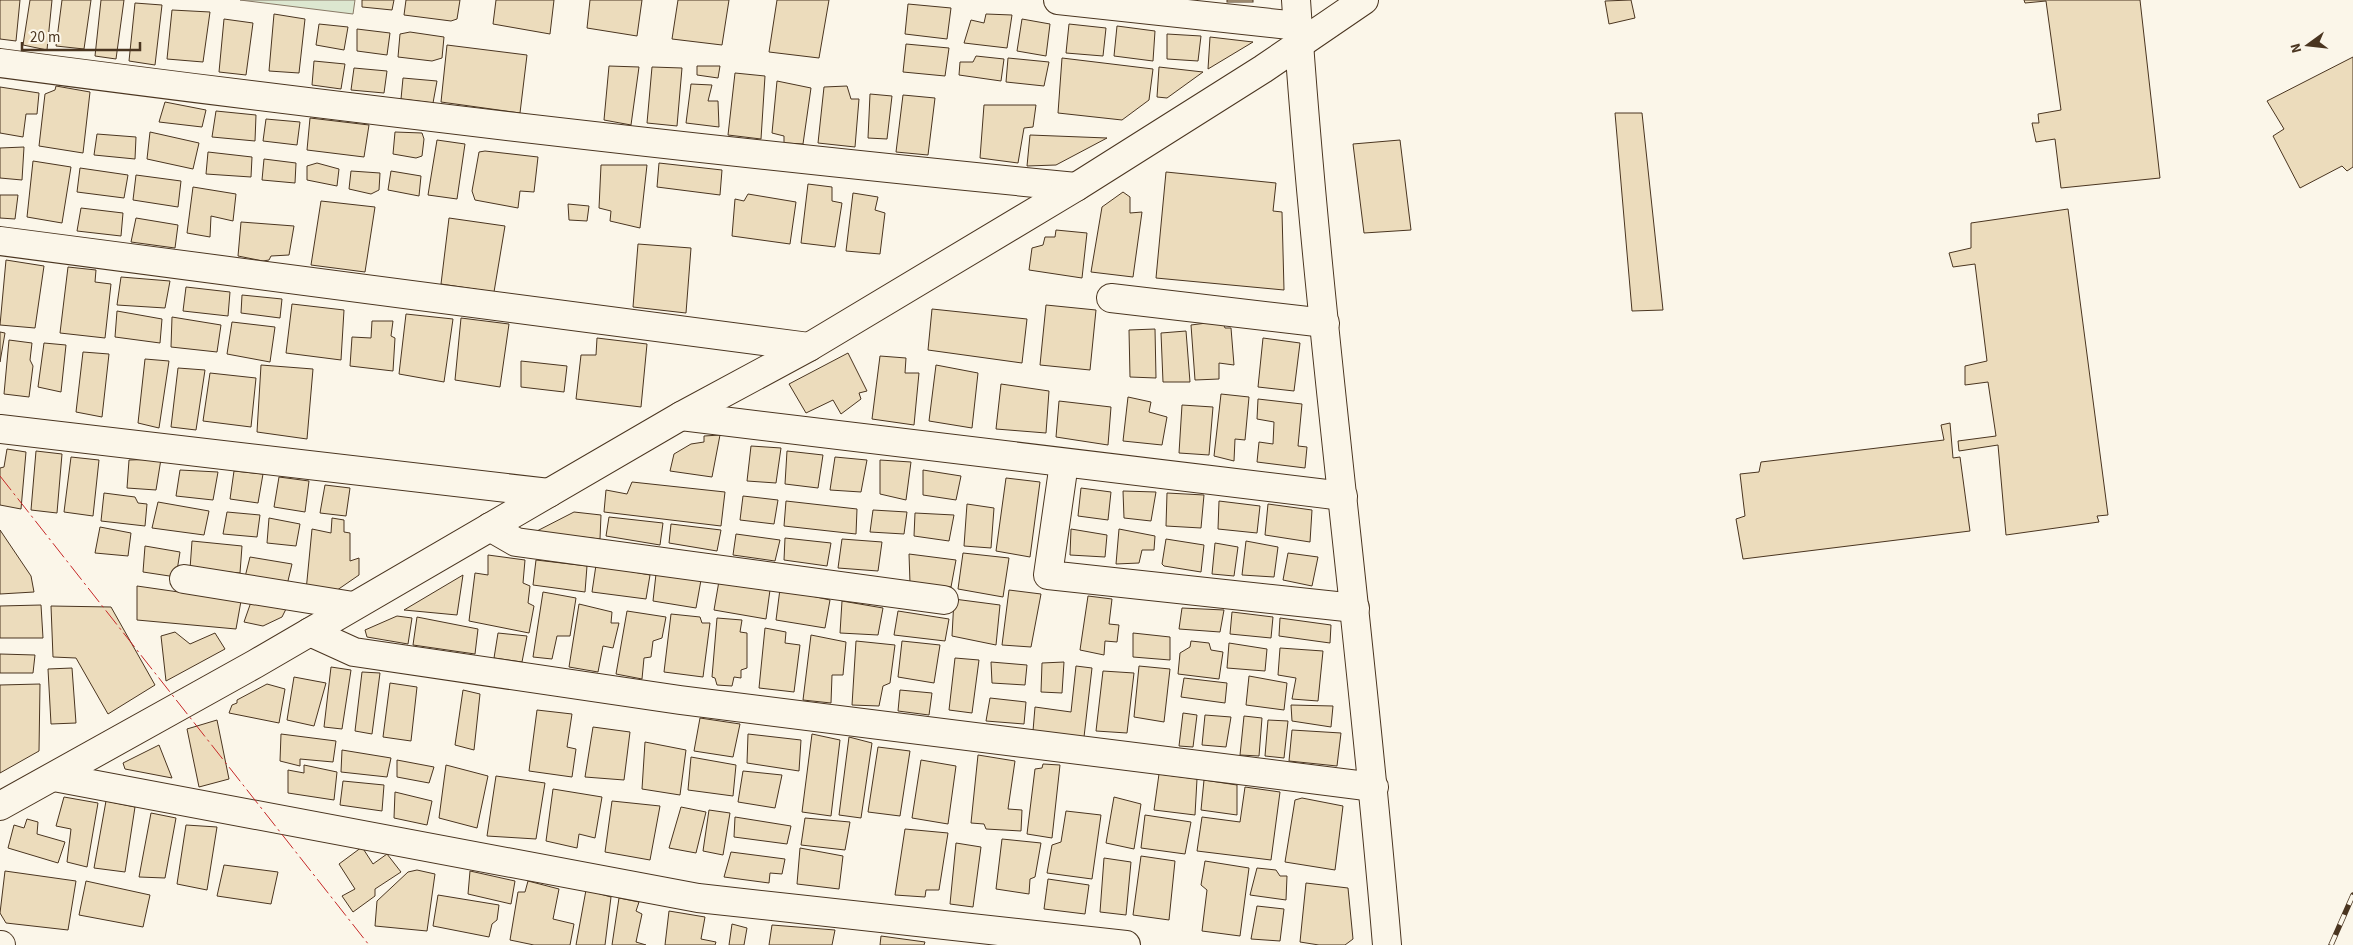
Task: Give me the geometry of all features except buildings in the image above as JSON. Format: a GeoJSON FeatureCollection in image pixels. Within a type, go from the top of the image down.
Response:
{"type":"FeatureCollection","features":[{"type":"Feature","properties":{"kind":"street"},"geometry":{"type":"LineString","coordinates":[[1058,0],[1298,23]]}},
{"type":"Feature","properties":{"kind":"street"},"geometry":{"type":"LineString","coordinates":[[0,806],[310,632],[681,416],[809,347],[1076,187],[1298,23],[1364,0]]}},
{"type":"Feature","properties":{"kind":"street"},"geometry":{"type":"LineString","coordinates":[[1298,23],[1309,174],[1374,788],[1387,945]]}},
{"type":"Feature","properties":{"kind":"street"},"geometry":{"type":"LineString","coordinates":[[0,63],[265,98],[737,153],[1076,187]]}},
{"type":"Feature","properties":{"kind":"street"},"geometry":{"type":"LineString","coordinates":[[0,241],[809,347]]}},
{"type":"Feature","properties":{"kind":"street"},"geometry":{"type":"LineString","coordinates":[[1111,298],[1325,323]]}},
{"type":"Feature","properties":{"kind":"street"},"geometry":{"type":"LineString","coordinates":[[681,416],[1343,496]]}},
{"type":"Feature","properties":{"kind":"street"},"geometry":{"type":"LineString","coordinates":[[0,429],[549,493]]}},
{"type":"Feature","properties":{"kind":"street"},"geometry":{"type":"LineString","coordinates":[[1064,463],[1048,575],[1355,608]]}},
{"type":"Feature","properties":{"kind":"street"},"geometry":{"type":"LineString","coordinates":[[490,527],[516,542],[944,600]]}},
{"type":"Feature","properties":{"kind":"street"},"geometry":{"type":"LineString","coordinates":[[184,579],[353,606]]}},
{"type":"Feature","properties":{"kind":"street"},"geometry":{"type":"LineString","coordinates":[[310,632],[354,652],[680,700],[1374,788]]}},
{"type":"Feature","properties":{"kind":"street"},"geometry":{"type":"LineString","coordinates":[[54,777],[698,898],[1126,945]]}},
{"type":"Feature","properties":{"kind":"green space"},"geometry":{"type":"Polygon","coordinates":[[[240,0],[355,0],[353,14],[240,0]]]}},
{"type":"Feature","properties":{"kind":"railway"},"geometry":{"type":"LineString","coordinates":[[2331,945],[2353,895]]}},
{"type":"Feature","properties":{"kind":"power"},"geometry":{"type":"LineString","coordinates":[[0,476],[369,945]]}}]}
